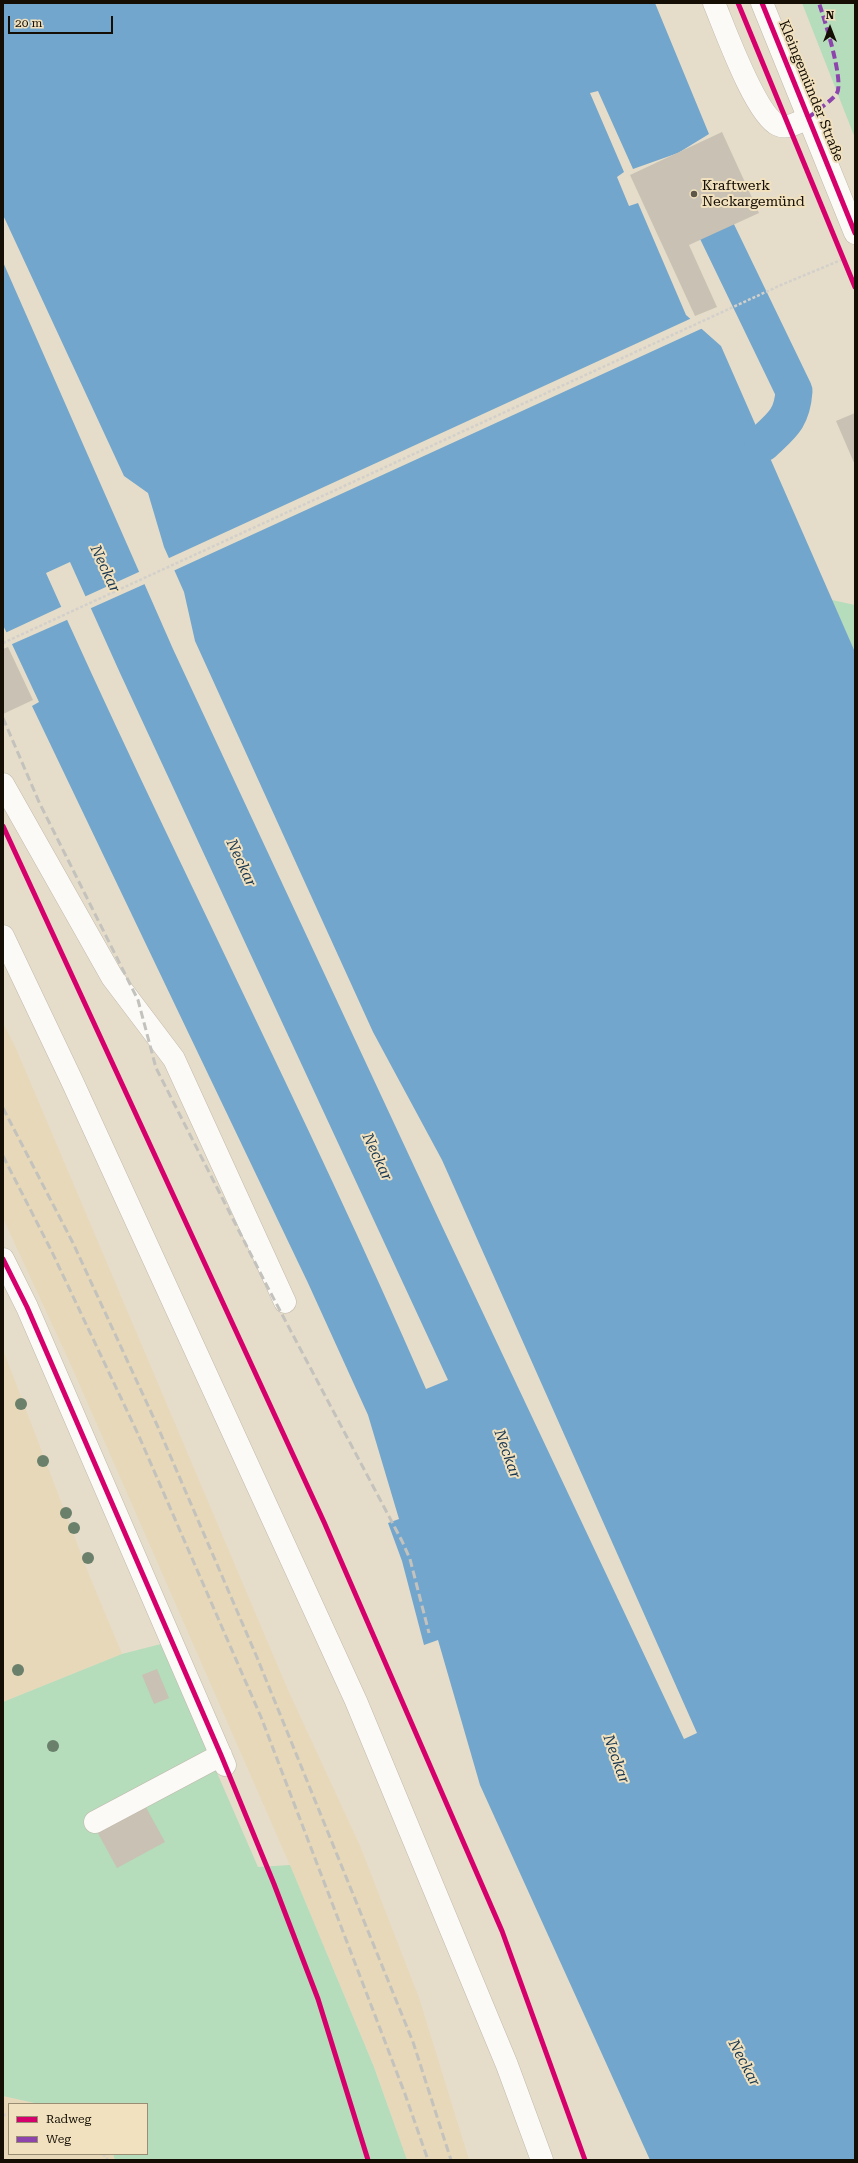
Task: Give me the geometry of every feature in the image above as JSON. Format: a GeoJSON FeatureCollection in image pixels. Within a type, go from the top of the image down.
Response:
{"type":"FeatureCollection","features":[{"type":"Feature","properties":{"kind":"main road"},"geometry":{"type":"LineString","coordinates":[[714,3],[756,101],[767,116],[778,125],[789,127],[809,117]]}},
{"type":"Feature","properties":{"kind":"main road","name":"Kleingemünder Straße"},"geometry":{"type":"LineString","coordinates":[[762,3],[855,233]]}},
{"type":"Feature","properties":{"kind":"main road"},"geometry":{"type":"LineString","coordinates":[[3,784],[112,977],[174,1060],[285,1302]]}},
{"type":"Feature","properties":{"kind":"main road"},"geometry":{"type":"LineString","coordinates":[[3,936],[72,1081],[356,1701],[507,2065],[542,2160]]}},
{"type":"Feature","properties":{"kind":"main road"},"geometry":{"type":"LineString","coordinates":[[3,1259],[27,1307],[223,1760],[95,1822]]}},
{"type":"Feature","properties":{"kind":"path"},"geometry":{"type":"LineString","coordinates":[[3,643],[781,285],[844,259]]}},
{"type":"Feature","properties":{"kind":"shaded area"},"geometry":{"type":"Polygon","coordinates":[[[3,1023],[17,1051],[287,1688],[360,1846],[419,1998],[469,2160],[407,2160],[374,2066],[290,1865],[71,1365],[3,1218],[3,1023]]]}},
{"type":"Feature","properties":{"kind":"shaded area"},"geometry":{"type":"Polygon","coordinates":[[[3,1350],[89,1575],[122,1654],[3,1702],[3,1350]]]}},
{"type":"Feature","properties":{"kind":"shaded area"},"geometry":{"type":"Polygon","coordinates":[[[3,2096],[34,2103],[8,2103],[8,2155],[113,2155],[115,2160],[3,2160],[3,2096]]]}},
{"type":"Feature","properties":{"kind":"green space"},"geometry":{"type":"Polygon","coordinates":[[[802,3],[855,3],[855,138],[802,3]]]}},
{"type":"Feature","properties":{"kind":"green space"},"geometry":{"type":"Polygon","coordinates":[[[832,600],[855,605],[855,652],[832,600]]]}},
{"type":"Feature","properties":{"kind":"green space"},"geometry":{"type":"Polygon","coordinates":[[[161,1644],[258,1867],[290,1865],[374,2067],[407,2160],[115,2160],[113,2155],[148,2155],[148,2103],[34,2103],[3,2096],[3,1702],[122,1654],[161,1644]]]}},
{"type":"Feature","properties":{"kind":"water","name":"Neckar"},"geometry":{"type":"Polygon","coordinates":[[[3,3],[655,3],[709,134],[678,153],[633,169],[598,91],[590,93],[624,172],[617,177],[629,206],[638,203],[686,315],[721,346],[855,652],[855,2160],[650,2160],[480,1785],[438,1640],[424,1645],[402,1561],[388,1523],[399,1519],[368,1415],[308,1283],[32,706],[39,702],[3,625],[3,262],[173,649],[441,1224],[684,1739],[697,1733],[442,1160],[373,1032],[195,641],[184,592],[164,547],[148,493],[124,476],[3,215],[3,3]],[[70,562],[46,573],[140,777],[334,1184],[426,1389],[448,1380],[70,562]]]}},
{"type":"Feature","properties":{"kind":"pier"},"geometry":{"type":"Polygon","coordinates":[[[692,318],[703,328],[173,571],[167,559],[692,318]]]}},
{"type":"Feature","properties":{"kind":"pier"},"geometry":{"type":"Polygon","coordinates":[[[141,571],[147,583],[89,609],[84,597],[141,571]]]}},
{"type":"Feature","properties":{"kind":"pier"},"geometry":{"type":"Polygon","coordinates":[[[63,606],[69,619],[10,645],[5,633],[63,606]]]}},
{"type":"Feature","properties":{"kind":"building","name":"Kraftwerk Neckargemünd"},"geometry":{"type":"Polygon","coordinates":[[[722,132],[759,213],[689,245],[717,307],[695,316],[630,175],[722,132]]]}},
{"type":"Feature","properties":{"kind":"building"},"geometry":{"type":"Polygon","coordinates":[[[855,413],[855,465],[836,421],[855,413]]]}},
{"type":"Feature","properties":{"kind":"building"},"geometry":{"type":"Polygon","coordinates":[[[8,647],[33,700],[3,714],[3,649],[8,647]]]}},
{"type":"Feature","properties":{"kind":"building"},"geometry":{"type":"Polygon","coordinates":[[[157,1669],[169,1698],[154,1704],[142,1675],[157,1669]]]}},
{"type":"Feature","properties":{"kind":"building"},"geometry":{"type":"Polygon","coordinates":[[[142,1800],[165,1842],[117,1868],[94,1826],[142,1800]]]}},
{"type":"Feature","properties":{"kind":"waterway"},"geometry":{"type":"LineString","coordinates":[[695,186],[794,391],[791,408],[785,421],[763,443]]}},
{"type":"Feature","properties":{"kind":"railway"},"geometry":{"type":"LineString","coordinates":[[3,718],[39,802],[138,1000],[156,1068],[267,1286],[402,1541],[410,1559],[429,1633]]}},
{"type":"Feature","properties":{"kind":"railway"},"geometry":{"type":"LineString","coordinates":[[3,1108],[73,1243],[157,1425],[256,1655],[413,2042],[451,2160]]}},
{"type":"Feature","properties":{"kind":"railway"},"geometry":{"type":"LineString","coordinates":[[3,1156],[52,1252],[138,1434],[261,1717],[405,2094],[428,2160]]}},
{"type":"Feature","properties":{"kind":"marked path"},"geometry":{"type":"LineString","coordinates":[[809,117],[835,96],[838,86],[836,63],[819,3]]}},
{"type":"Feature","properties":{"kind":"cycle path"},"geometry":{"type":"LineString","coordinates":[[738,3],[855,287]]}},
{"type":"Feature","properties":{"kind":"cycle path"},"geometry":{"type":"LineString","coordinates":[[762,3],[855,233]]}},
{"type":"Feature","properties":{"kind":"cycle path"},"geometry":{"type":"LineString","coordinates":[[3,826],[324,1522],[502,1931],[585,2160]]}},
{"type":"Feature","properties":{"kind":"cycle path"},"geometry":{"type":"LineString","coordinates":[[3,1259],[27,1307],[221,1755],[274,1884],[318,1999],[368,2160]]}},
{"type":"Feature","properties":{"kind":"place","name":"Kraftwerk Neckargemünd"},"geometry":{"type":"Point","coordinates":[694,194]}}]}
